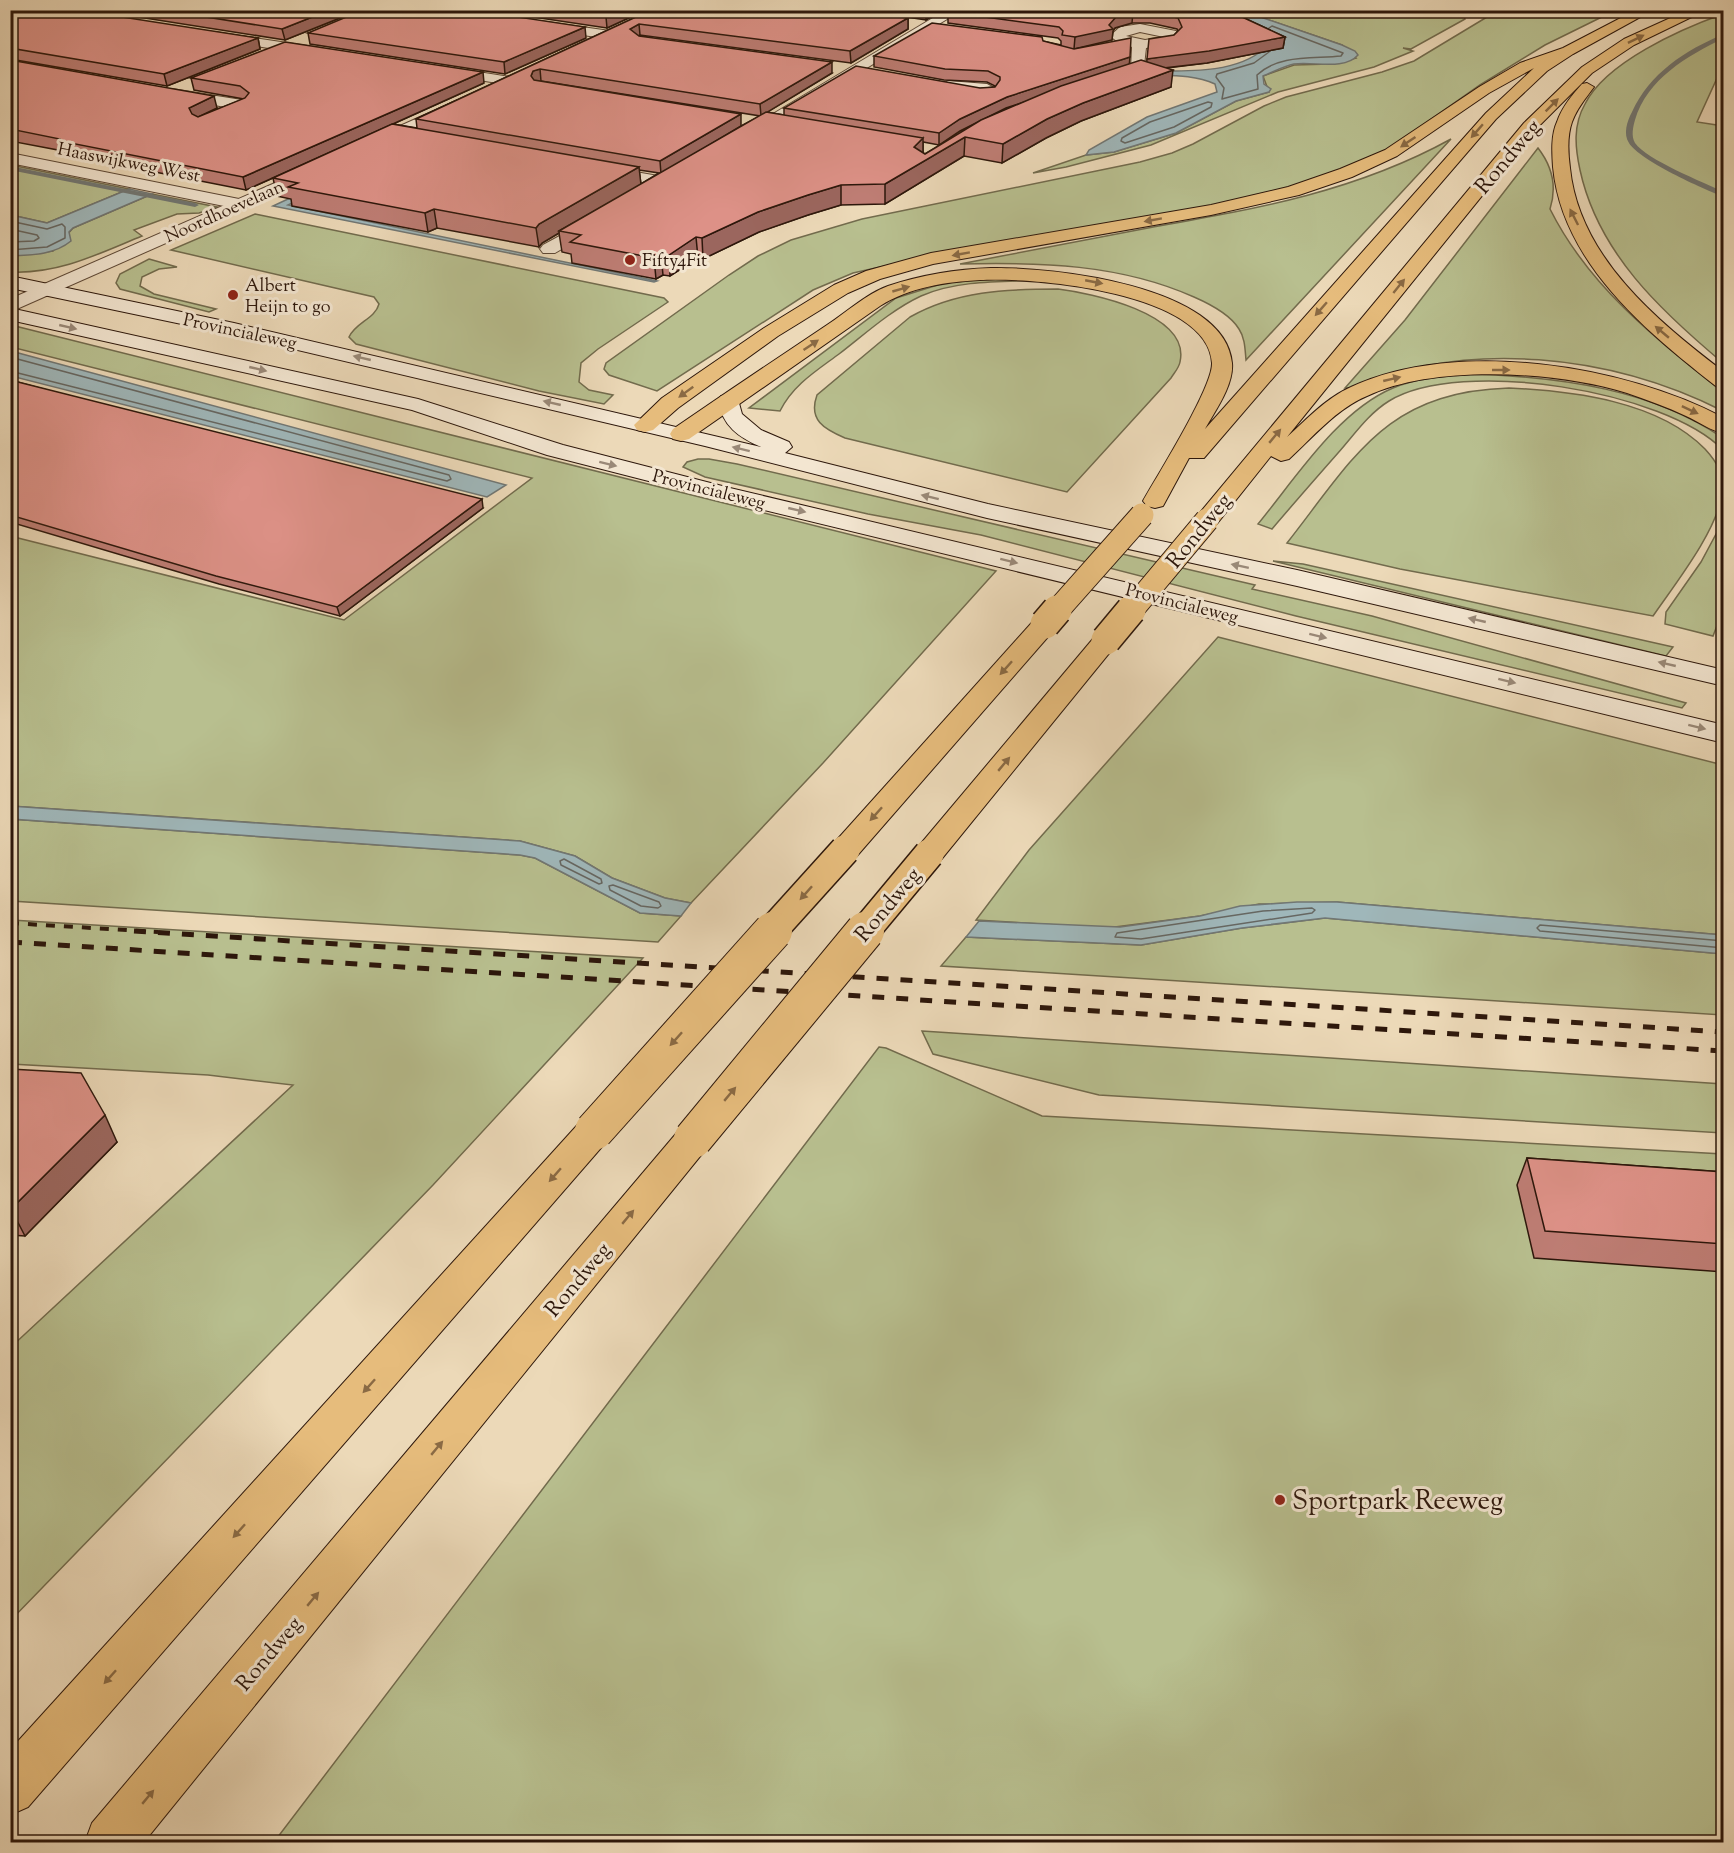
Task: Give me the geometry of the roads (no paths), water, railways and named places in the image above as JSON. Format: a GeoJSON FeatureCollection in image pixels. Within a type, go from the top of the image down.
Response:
{"type":"FeatureCollection","features":[{"type":"Feature","properties":{"kind":"highway","name":"Rondweg"},"geometry":{"type":"LineString","coordinates":[[10,1789],[1155,501],[1491,116],[1542,68],[1568,51],[1647,10]]}},
{"type":"Feature","properties":{"kind":"highway","name":"Rondweg"},"geometry":{"type":"LineString","coordinates":[[111,1842],[1212,514],[1530,126],[1587,70],[1629,42],[1700,10]]}},
{"type":"Feature","properties":{"kind":"highway"},"geometry":{"type":"LineString","coordinates":[[630,437],[670,403],[771,332],[841,289],[873,275],[932,259],[1211,210],[1293,191],[1346,173],[1391,153],[1484,90],[1525,66],[1568,51]]}},
{"type":"Feature","properties":{"kind":"highway"},"geometry":{"type":"LineString","coordinates":[[1587,70],[1592,81],[1574,103],[1564,124],[1560,146],[1559,156],[1568,204],[1603,267],[1650,322],[1724,383]]}},
{"type":"Feature","properties":{"kind":"highway"},"geometry":{"type":"LineString","coordinates":[[681,434],[892,291],[939,278],[993,274],[1040,275],[1088,281],[1132,291],[1176,309],[1202,326],[1219,347],[1222,362],[1217,385],[1155,501]]}},
{"type":"Feature","properties":{"kind":"highway"},"geometry":{"type":"LineString","coordinates":[[1212,514],[1346,398],[1389,379],[1442,371],[1475,370],[1520,370],[1586,378],[1630,387],[1666,399],[1724,427]]}},
{"type":"Feature","properties":{"kind":"street"},"geometry":{"type":"LineString","coordinates":[[731,144],[956,10]]}},
{"type":"Feature","properties":{"kind":"street"},"geometry":{"type":"LineString","coordinates":[[1139,10],[1140,28]]}},
{"type":"Feature","properties":{"kind":"street"},"geometry":{"type":"LineString","coordinates":[[529,23],[610,35]]}},
{"type":"Feature","properties":{"kind":"street"},"geometry":{"type":"LineString","coordinates":[[906,24],[948,29]]}},
{"type":"Feature","properties":{"kind":"street"},"geometry":{"type":"LineString","coordinates":[[580,49],[628,27]]}},
{"type":"Feature","properties":{"kind":"street"},"geometry":{"type":"LineString","coordinates":[[1140,28],[1167,32],[1172,38],[1161,43],[1139,43],[1117,36],[1125,30],[1140,28]]}},
{"type":"Feature","properties":{"kind":"street"},"geometry":{"type":"LineString","coordinates":[[195,33],[334,54]]}},
{"type":"Feature","properties":{"kind":"street"},"geometry":{"type":"LineString","coordinates":[[255,59],[318,34]]}},
{"type":"Feature","properties":{"kind":"street"},"geometry":{"type":"LineString","coordinates":[[1086,88],[1138,66],[1139,43]]}},
{"type":"Feature","properties":{"kind":"street"},"geometry":{"type":"LineString","coordinates":[[829,67],[875,73]]}},
{"type":"Feature","properties":{"kind":"street"},"geometry":{"type":"LineString","coordinates":[[354,152],[515,79],[428,68]]}},
{"type":"Feature","properties":{"kind":"street"},"geometry":{"type":"LineString","coordinates":[[190,84],[163,92],[242,105],[202,122]]}},
{"type":"Feature","properties":{"kind":"street"},"geometry":{"type":"LineString","coordinates":[[744,119],[786,126]]}},
{"type":"Feature","properties":{"kind":"street"},"geometry":{"type":"LineString","coordinates":[[393,134],[427,140]]}},
{"type":"Feature","properties":{"kind":"street","name":"Haaswijkweg West"},"geometry":{"type":"LineString","coordinates":[[10,158],[239,204]]}},
{"type":"Feature","properties":{"kind":"street","name":"Noordhoevelaan"},"geometry":{"type":"LineString","coordinates":[[10,306],[334,161]]}},
{"type":"Feature","properties":{"kind":"street"},"geometry":{"type":"LineString","coordinates":[[585,168],[669,179],[642,195]]}},
{"type":"Feature","properties":{"kind":"street"},"geometry":{"type":"LineString","coordinates":[[549,249],[616,210]]}},
{"type":"Feature","properties":{"kind":"street","name":"Provincialeweg"},"geometry":{"type":"LineString","coordinates":[[10,282],[234,329],[630,437]]}},
{"type":"Feature","properties":{"kind":"street","name":"Provincialeweg"},"geometry":{"type":"LineString","coordinates":[[10,314],[418,405],[655,442],[681,434],[987,511],[1297,578],[1724,678]]}},
{"type":"Feature","properties":{"kind":"street","name":"Provincialeweg"},"geometry":{"type":"LineString","coordinates":[[729,401],[732,416],[753,435],[838,473]]}},
{"type":"Feature","properties":{"kind":"street","name":"Provincialeweg"},"geometry":{"type":"LineString","coordinates":[[418,405],[555,450],[640,472],[1724,734]]}},
{"type":"Feature","properties":{"kind":"street","name":"Provincialeweg"},"geometry":{"type":"LineString","coordinates":[[630,437],[640,472]]}},
{"type":"Feature","properties":{"kind":"water"},"geometry":{"type":"Polygon","coordinates":[[[1204,11],[1243,11],[1342,45],[1355,51],[1358,55],[1345,63],[1302,63],[1286,66],[1263,76],[1264,84],[1271,89],[1269,92],[1236,101],[1176,133],[1114,152],[1086,155],[1089,150],[1147,117],[1217,92],[1215,84],[1207,81],[1181,76],[1146,75],[1150,71],[1194,71],[1224,67],[1239,63],[1264,49],[1204,11]]]}},
{"type":"Feature","properties":{"kind":"water"},"geometry":{"type":"Polygon","coordinates":[[[399,147],[407,147],[288,205],[657,281],[273,206],[399,147]]]}},
{"type":"Feature","properties":{"kind":"water"},"geometry":{"type":"Polygon","coordinates":[[[129,189],[152,194],[73,228],[69,232],[71,241],[64,246],[42,253],[11,256],[11,215],[47,223],[129,189]]]}},
{"type":"Feature","properties":{"kind":"water"},"geometry":{"type":"Polygon","coordinates":[[[11,351],[506,485],[487,497],[11,376],[11,351]]]}},
{"type":"Feature","properties":{"kind":"water"},"geometry":{"type":"Polygon","coordinates":[[[10,806],[520,841],[575,856],[612,878],[665,898],[691,903],[681,916],[640,913],[535,858],[520,855],[11,819],[10,806]]]}},
{"type":"Feature","properties":{"kind":"water"},"geometry":{"type":"Polygon","coordinates":[[[1337,902],[1723,935],[1723,954],[1325,918],[1242,928],[1141,945],[966,937],[979,921],[1120,927],[1200,916],[1240,906],[1337,902]]]}},
{"type":"Feature","properties":{"kind":"waterway"},"geometry":{"type":"LineString","coordinates":[[1724,36],[1682,58],[1658,77],[1640,102],[1632,119],[1629,133],[1632,143],[1647,156],[1724,195]]}},
{"type":"Feature","properties":{"kind":"waterway"},"geometry":{"type":"LineString","coordinates":[[10,168],[195,205]]}},
{"type":"Feature","properties":{"kind":"railway"},"geometry":{"type":"LineString","coordinates":[[10,923],[158,932]]}},
{"type":"Feature","properties":{"kind":"railway"},"geometry":{"type":"LineString","coordinates":[[134,931],[1724,1032]]}},
{"type":"Feature","properties":{"kind":"railway"},"geometry":{"type":"LineString","coordinates":[[10,942],[1724,1051]]}},
{"type":"Feature","properties":{"kind":"place","name":"Fifty4Fit"},"geometry":{"type":"Point","coordinates":[630,260]}},
{"type":"Feature","properties":{"kind":"place","name":"Albert Heijn to go"},"geometry":{"type":"Point","coordinates":[233,295]}},
{"type":"Feature","properties":{"kind":"place","name":"Sportpark Reeweg"},"geometry":{"type":"Point","coordinates":[1280,1500]}}]}
